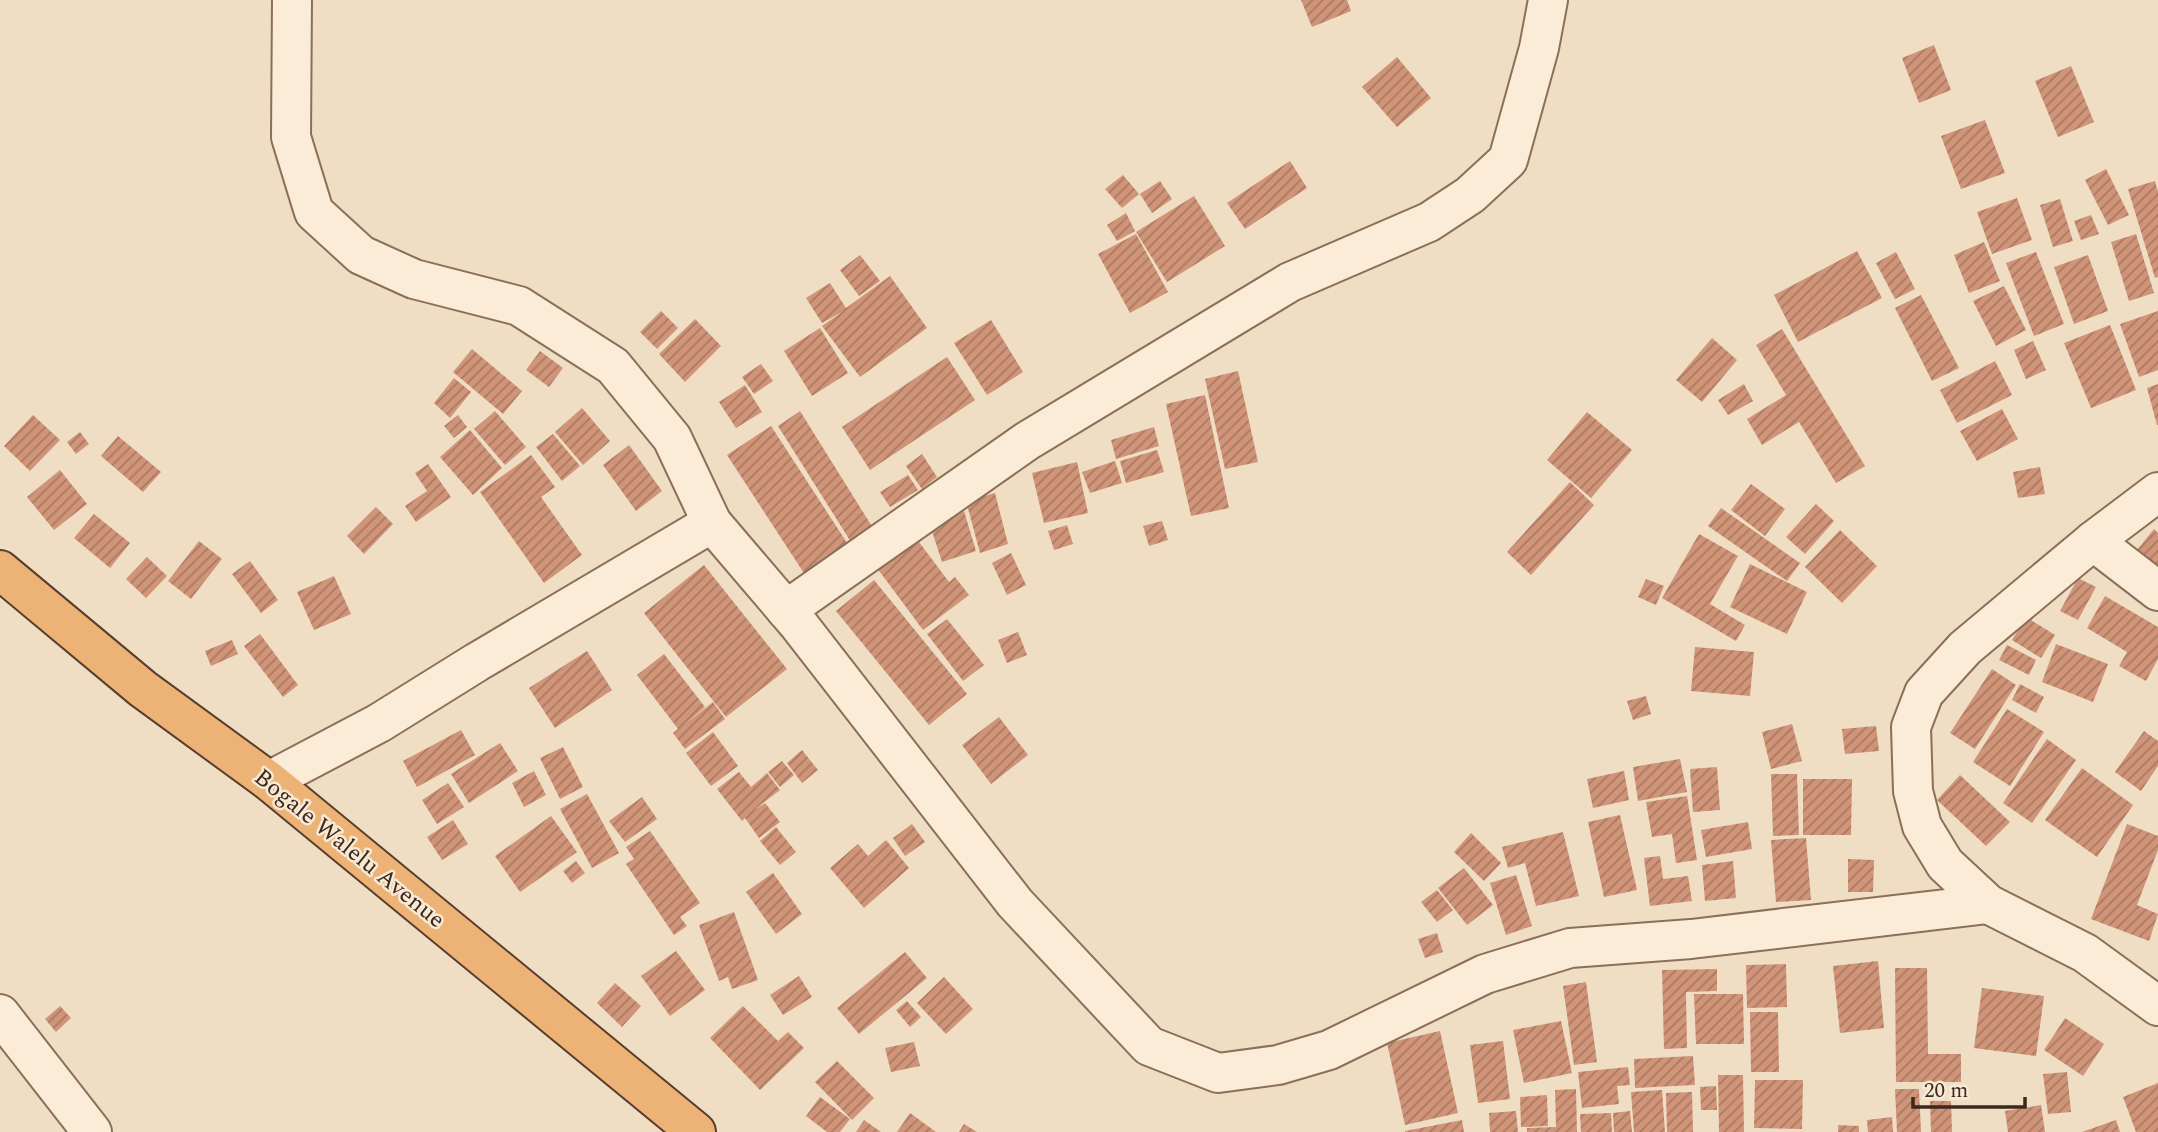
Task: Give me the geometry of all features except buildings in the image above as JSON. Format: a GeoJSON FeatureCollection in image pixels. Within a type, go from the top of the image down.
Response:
{"type":"FeatureCollection","features":[{"type":"Feature","properties":{"kind":"highway","name":"Bogale Walelu Avenue"},"geometry":{"type":"LineString","coordinates":[[0,570],[144,689],[269,781],[696,1132]]}},
{"type":"Feature","properties":{"kind":"street"},"geometry":{"type":"LineString","coordinates":[[292,0],[291,136],[314,212],[361,255],[414,279],[519,306],[613,366],[672,438],[712,523],[786,610],[1015,902],[1149,1046],[1218,1073],[1278,1065],[1329,1050],[1485,974],[1570,948],[1691,939],[1988,904]]}},
{"type":"Feature","properties":{"kind":"street"},"geometry":{"type":"LineString","coordinates":[[786,610],[1027,441],[1290,282],[1429,222],[1469,195],[1508,160],[1539,48],[1548,0]]}},
{"type":"Feature","properties":{"kind":"street"},"geometry":{"type":"LineString","coordinates":[[2158,492],[2093,541],[1965,648],[1924,693],[1911,727],[1913,791],[1922,825],[1945,864],[1988,904],[2085,953],[2158,1006]]}},
{"type":"Feature","properties":{"kind":"street"},"geometry":{"type":"LineString","coordinates":[[269,781],[379,723],[712,523]]}},
{"type":"Feature","properties":{"kind":"street"},"geometry":{"type":"LineString","coordinates":[[2093,541],[2158,591]]}},
{"type":"Feature","properties":{"kind":"street"},"geometry":{"type":"LineString","coordinates":[[0,1014],[92,1132]]}}]}
